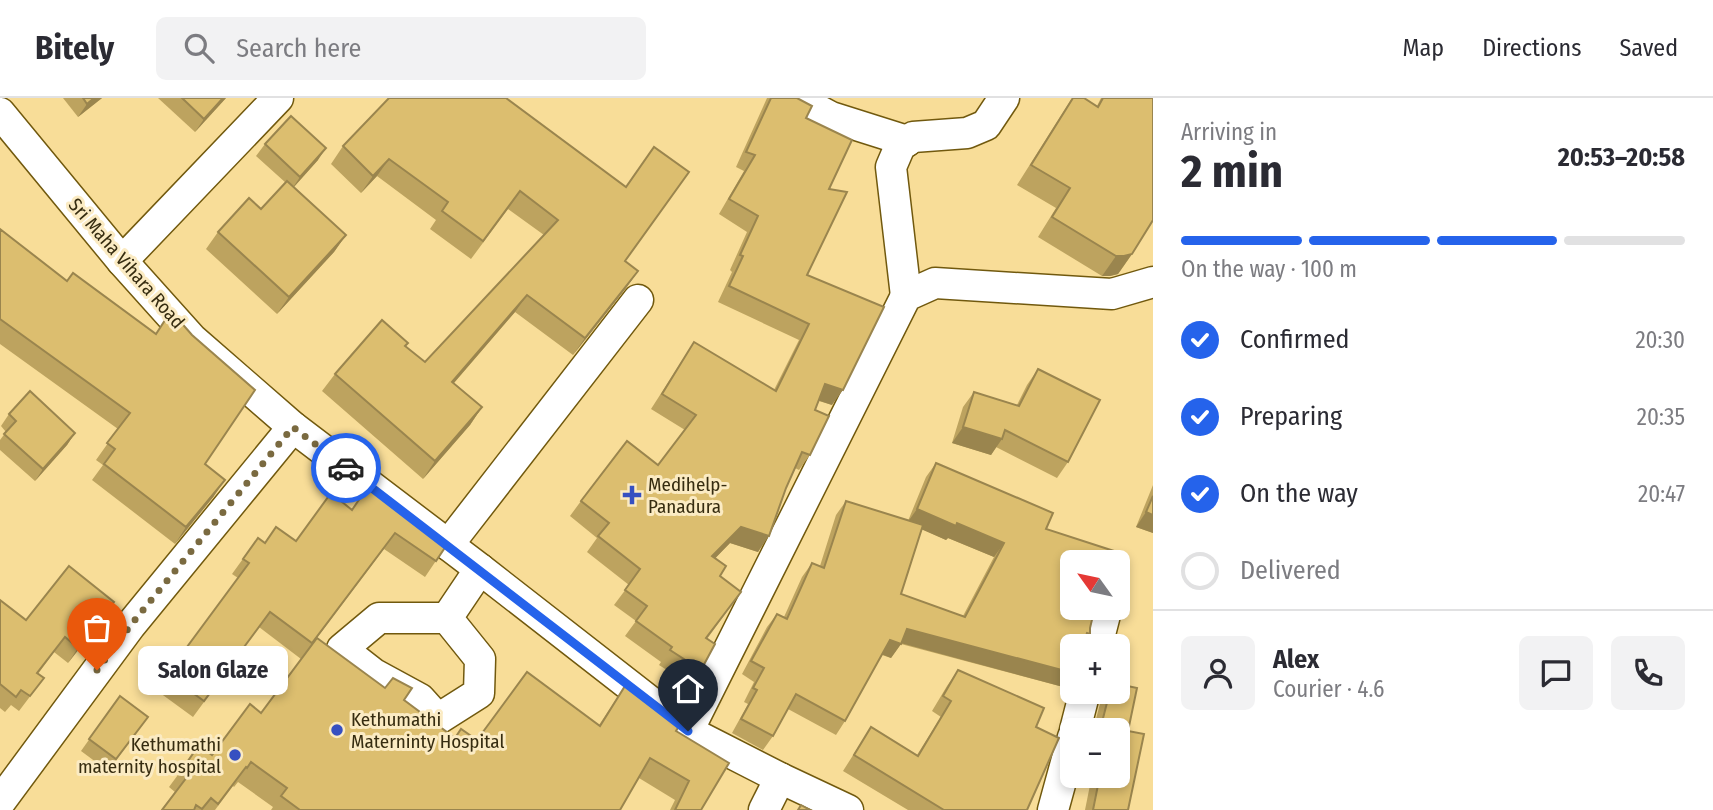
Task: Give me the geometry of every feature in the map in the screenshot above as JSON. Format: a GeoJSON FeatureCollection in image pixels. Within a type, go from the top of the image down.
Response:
{"type":"FeatureCollection","features":[{"type":"Feature","properties":{"kind":"street"},"geometry":{"type":"LineString","coordinates":[[122,261],[278,98]]}},
{"type":"Feature","properties":{"kind":"street"},"geometry":{"type":"LineString","coordinates":[[795,98],[831,117],[907,141]]}},
{"type":"Feature","properties":{"kind":"street"},"geometry":{"type":"LineString","coordinates":[[688,731],[906,296],[891,167],[900,146],[913,136],[967,133],[986,125],[1004,98]]}},
{"type":"Feature","properties":{"kind":"street","name":"Sri Maha Vihara Road"},"geometry":{"type":"LineString","coordinates":[[0,113],[122,261],[192,339],[293,427],[688,731],[848,810]]}},
{"type":"Feature","properties":{"kind":"street"},"geometry":{"type":"LineString","coordinates":[[906,296],[935,283],[1112,294],[1153,282]]}},
{"type":"Feature","properties":{"kind":"street"},"geometry":{"type":"LineString","coordinates":[[448,545],[638,300]]}},
{"type":"Feature","properties":{"kind":"street"},"geometry":{"type":"LineString","coordinates":[[0,802],[130,626],[293,427]]}},
{"type":"Feature","properties":{"kind":"street"},"geometry":{"type":"LineString","coordinates":[[447,618],[480,569]]}},
{"type":"Feature","properties":{"kind":"street"},"geometry":{"type":"LineString","coordinates":[[764,810],[780,778]]}},
{"type":"Feature","properties":{"kind":"street"},"geometry":{"type":"LineString","coordinates":[[1054,810],[1060,787]]}},
{"type":"Feature","properties":{"kind":"building"},"geometry":{"type":"Polygon","coordinates":[[[83,98],[94,98],[87,104],[83,98]]]}},
{"type":"Feature","properties":{"kind":"building"},"geometry":{"type":"Polygon","coordinates":[[[182,98],[223,98],[204,119],[182,98]]]}},
{"type":"Feature","properties":{"kind":"building"},"geometry":{"type":"Polygon","coordinates":[[[389,98],[506,98],[626,187],[654,147],[689,172],[625,261],[638,271],[585,338],[527,295],[452,382],[482,407],[435,461],[335,374],[382,320],[408,343],[405,346],[425,362],[558,220],[520,191],[483,241],[442,211],[448,202],[389,159],[373,176],[343,146],[389,98]]]}},
{"type":"Feature","properties":{"kind":"building"},"geometry":{"type":"Polygon","coordinates":[[[771,98],[797,98],[812,106],[806,118],[852,140],[829,189],[847,192],[807,275],[884,307],[843,390],[825,384],[815,410],[829,416],[810,455],[802,452],[769,536],[741,527],[712,556],[726,566],[720,576],[741,592],[706,638],[715,644],[701,670],[670,650],[672,647],[636,621],[647,606],[625,590],[640,569],[598,536],[609,523],[581,501],[627,441],[658,465],[696,415],[662,394],[694,342],[776,391],[809,324],[729,286],[758,216],[729,199],[755,155],[746,152],[771,98]]]}},
{"type":"Feature","properties":{"kind":"building"},"geometry":{"type":"Polygon","coordinates":[[[1073,98],[1084,98],[1098,107],[1103,98],[1153,98],[1153,220],[1132,254],[1116,256],[1052,217],[1070,188],[1031,165],[1073,98]]]}},
{"type":"Feature","properties":{"kind":"building"},"geometry":{"type":"Polygon","coordinates":[[[291,116],[326,148],[300,177],[265,144],[291,116]]]}},
{"type":"Feature","properties":{"kind":"building"},"geometry":{"type":"Polygon","coordinates":[[[287,181],[346,235],[289,297],[218,232],[249,198],[261,209],[287,181]]]}},
{"type":"Feature","properties":{"kind":"building"},"geometry":{"type":"Polygon","coordinates":[[[0,229],[67,281],[73,273],[156,334],[171,311],[192,335],[255,390],[205,464],[225,480],[186,527],[104,464],[115,449],[107,443],[130,413],[0,319],[0,229]]]}},
{"type":"Feature","properties":{"kind":"building"},"geometry":{"type":"Polygon","coordinates":[[[1038,369],[1100,400],[1068,462],[1005,430],[1002,439],[963,427],[974,392],[1019,406],[1038,369]]]}},
{"type":"Feature","properties":{"kind":"building"},"geometry":{"type":"Polygon","coordinates":[[[30,391],[75,433],[43,469],[4,434],[16,421],[9,414],[30,391]]]}},
{"type":"Feature","properties":{"kind":"building"},"geometry":{"type":"Polygon","coordinates":[[[936,463],[1053,513],[1046,529],[1111,550],[1060,550],[1060,620],[1092,620],[1090,634],[1060,634],[1060,670],[907,629],[901,644],[890,640],[845,721],[796,694],[773,736],[741,719],[757,690],[753,688],[764,668],[751,661],[777,614],[787,619],[812,563],[824,568],[846,501],[923,525],[901,594],[965,617],[1004,543],[917,509],[936,463]]]}},
{"type":"Feature","properties":{"kind":"building"},"geometry":{"type":"Polygon","coordinates":[[[369,485],[448,543],[436,561],[395,533],[312,643],[270,612],[204,701],[167,674],[249,563],[243,559],[258,538],[265,543],[276,527],[296,541],[331,493],[352,510],[369,485]]]}},
{"type":"Feature","properties":{"kind":"building"},"geometry":{"type":"Polygon","coordinates":[[[1153,496],[1153,515],[1146,512],[1153,496]]]}},
{"type":"Feature","properties":{"kind":"building"},"geometry":{"type":"Polygon","coordinates":[[[69,566],[114,602],[78,648],[65,637],[37,673],[44,678],[30,696],[21,690],[16,697],[0,684],[0,600],[26,620],[69,566]]]}},
{"type":"Feature","properties":{"kind":"building"},"geometry":{"type":"Polygon","coordinates":[[[317,638],[385,688],[393,678],[412,688],[404,700],[455,738],[461,729],[477,740],[527,672],[600,726],[625,686],[681,723],[676,731],[729,763],[701,810],[675,810],[689,781],[650,758],[620,810],[300,810],[281,796],[287,788],[251,762],[218,804],[211,798],[202,809],[196,805],[194,810],[162,810],[190,773],[183,768],[199,745],[212,755],[250,704],[261,713],[317,638]]]}},
{"type":"Feature","properties":{"kind":"building"},"geometry":{"type":"Polygon","coordinates":[[[958,670],[1044,708],[1036,727],[1059,738],[1027,810],[944,810],[854,755],[871,727],[918,756],[951,701],[943,696],[958,670]]]}},
{"type":"Feature","properties":{"kind":"building"},"geometry":{"type":"Polygon","coordinates":[[[1130,687],[1137,688],[1130,721],[1130,718],[1103,718],[1107,704],[1130,704],[1130,687]]]}},
{"type":"Feature","properties":{"kind":"building"},"geometry":{"type":"Polygon","coordinates":[[[120,696],[148,717],[116,759],[89,739],[120,696]]]}},
{"type":"Feature","properties":{"kind":"building"},"geometry":{"type":"Polygon","coordinates":[[[1130,731],[1144,734],[1128,810],[1093,810],[1097,788],[1130,788],[1130,731]]]}},
{"type":"Feature","properties":{"kind":"way so far"},"geometry":{"type":"LineString","coordinates":[[97,670],[293,427],[346,468]]}},
{"type":"Feature","properties":{"kind":"place","name":"Medihelp- Panadura"},"geometry":{"type":"Point","coordinates":[632,495]}},
{"type":"Feature","properties":{"kind":"place","name":"Salon Glaze"},"geometry":{"type":"Point","coordinates":[97,670]}},
{"type":"Feature","properties":{"kind":"place","name":"Kethumathi Materninty Hospital"},"geometry":{"type":"Point","coordinates":[337,730]}},
{"type":"Feature","properties":{"kind":"place","name":"Kethumathi maternity hospital"},"geometry":{"type":"Point","coordinates":[235,755]}},
{"type":"Feature","properties":{"kind":"route"},"geometry":{"type":"LineString","coordinates":[[346,468],[688,731]]}}]}
